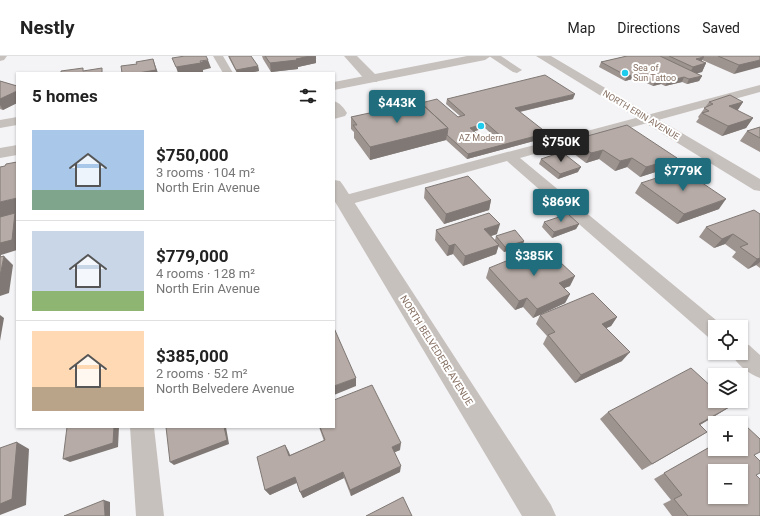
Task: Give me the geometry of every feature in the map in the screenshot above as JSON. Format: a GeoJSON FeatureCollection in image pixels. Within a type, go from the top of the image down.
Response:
{"type":"FeatureCollection","features":[{"type":"Feature","properties":{"kind":"street"},"geometry":{"type":"LineString","coordinates":[[350,56],[372,79]]}},
{"type":"Feature","properties":{"kind":"street"},"geometry":{"type":"LineString","coordinates":[[335,86],[485,56]]}},
{"type":"Feature","properties":{"kind":"street","name":"NORTH ERIN AVENUE"},"geometry":{"type":"LineString","coordinates":[[542,56],[760,186]]}},
{"type":"Feature","properties":{"kind":"street"},"geometry":{"type":"LineString","coordinates":[[0,124],[16,121]]}},
{"type":"Feature","properties":{"kind":"street"},"geometry":{"type":"LineString","coordinates":[[0,153],[16,150]]}},
{"type":"Feature","properties":{"kind":"street","name":"NORTH BELVEDERE AVENUE"},"geometry":{"type":"LineString","coordinates":[[339,193],[540,516]]}},
{"type":"Feature","properties":{"kind":"lane"},"geometry":{"type":"LineString","coordinates":[[218,56],[227,72]]}},
{"type":"Feature","properties":{"kind":"lane"},"geometry":{"type":"LineString","coordinates":[[494,56],[517,70]]}},
{"type":"Feature","properties":{"kind":"lane"},"geometry":{"type":"LineString","coordinates":[[339,193],[510,156],[759,89]]}},
{"type":"Feature","properties":{"kind":"lane"},"geometry":{"type":"LineString","coordinates":[[335,106],[341,113],[335,115]]}},
{"type":"Feature","properties":{"kind":"lane"},"geometry":{"type":"LineString","coordinates":[[510,156],[708,325]]}},
{"type":"Feature","properties":{"kind":"lane"},"geometry":{"type":"LineString","coordinates":[[748,358],[760,368]]}},
{"type":"Feature","properties":{"kind":"lane"},"geometry":{"type":"LineString","coordinates":[[142,428],[150,516]]}},
{"type":"Feature","properties":{"kind":"building"},"geometry":{"type":"Polygon","coordinates":[[[185,56],[206,56],[208,60],[200,61],[201,63],[176,67],[172,58],[185,56]]]}},
{"type":"Feature","properties":{"kind":"building"},"geometry":{"type":"Polygon","coordinates":[[[229,56],[251,56],[258,66],[236,70],[229,56]]]}},
{"type":"Feature","properties":{"kind":"building"},"geometry":{"type":"Polygon","coordinates":[[[265,56],[310,56],[296,59],[297,60],[270,63],[265,56]]]}},
{"type":"Feature","properties":{"kind":"building"},"geometry":{"type":"Polygon","coordinates":[[[627,56],[660,56],[702,76],[689,79],[684,77],[668,81],[663,79],[655,81],[638,74],[627,76],[601,62],[627,56]]]}},
{"type":"Feature","properties":{"kind":"building"},"geometry":{"type":"Polygon","coordinates":[[[669,56],[702,56],[704,57],[696,59],[706,63],[693,67],[669,56]]]}},
{"type":"Feature","properties":{"kind":"building"},"geometry":{"type":"Polygon","coordinates":[[[718,56],[760,56],[760,60],[739,65],[718,56]]]}},
{"type":"Feature","properties":{"kind":"building"},"geometry":{"type":"Polygon","coordinates":[[[153,59],[156,70],[144,72],[122,72],[121,66],[137,64],[136,62],[153,59]]]}},
{"type":"Feature","properties":{"kind":"building"},"geometry":{"type":"Polygon","coordinates":[[[83,68],[83,71],[102,68],[102,72],[61,71],[83,68]]]}},
{"type":"Feature","properties":{"kind":"building"},"geometry":{"type":"Polygon","coordinates":[[[545,75],[575,94],[515,108],[547,133],[468,154],[447,135],[448,128],[421,103],[437,99],[458,117],[465,115],[447,99],[545,75]],[[486,123],[470,128],[485,141],[502,137],[486,123]]]}},
{"type":"Feature","properties":{"kind":"building"},"geometry":{"type":"Polygon","coordinates":[[[0,81],[16,86],[16,91],[0,99],[0,81]]]}},
{"type":"Feature","properties":{"kind":"building"},"geometry":{"type":"Polygon","coordinates":[[[730,95],[743,102],[729,106],[753,118],[728,126],[702,113],[709,111],[704,108],[713,104],[709,102],[730,95]]]}},
{"type":"Feature","properties":{"kind":"building"},"geometry":{"type":"Polygon","coordinates":[[[420,102],[448,128],[370,147],[353,125],[357,125],[351,117],[420,102]]]}},
{"type":"Feature","properties":{"kind":"building"},"geometry":{"type":"Polygon","coordinates":[[[627,125],[677,158],[646,167],[632,158],[620,161],[603,150],[591,153],[573,140],[627,125]]]}},
{"type":"Feature","properties":{"kind":"building"},"geometry":{"type":"Polygon","coordinates":[[[760,127],[760,138],[747,131],[760,127]]]}},
{"type":"Feature","properties":{"kind":"building"},"geometry":{"type":"Polygon","coordinates":[[[562,152],[581,167],[560,174],[541,159],[562,152]]]}},
{"type":"Feature","properties":{"kind":"building"},"geometry":{"type":"Polygon","coordinates":[[[16,162],[16,198],[0,202],[0,167],[5,166],[6,164],[16,162]]]}},
{"type":"Feature","properties":{"kind":"building"},"geometry":{"type":"Polygon","coordinates":[[[675,172],[685,179],[692,176],[726,199],[684,214],[641,183],[675,172]]]}},
{"type":"Feature","properties":{"kind":"building"},"geometry":{"type":"Polygon","coordinates":[[[468,176],[491,200],[446,214],[425,188],[468,176]]]}},
{"type":"Feature","properties":{"kind":"building"},"geometry":{"type":"Polygon","coordinates":[[[754,210],[760,214],[760,258],[757,259],[740,247],[748,244],[733,234],[722,239],[706,227],[754,210]]]}},
{"type":"Feature","properties":{"kind":"building"},"geometry":{"type":"Polygon","coordinates":[[[15,213],[12,240],[0,243],[0,217],[15,213]]]}},
{"type":"Feature","properties":{"kind":"building"},"geometry":{"type":"Polygon","coordinates":[[[489,213],[500,224],[484,229],[499,245],[465,256],[455,244],[449,246],[436,230],[489,213]]]}},
{"type":"Feature","properties":{"kind":"building"},"geometry":{"type":"Polygon","coordinates":[[[568,214],[579,224],[554,232],[544,222],[568,214]]]}},
{"type":"Feature","properties":{"kind":"building"},"geometry":{"type":"Polygon","coordinates":[[[515,230],[524,241],[505,247],[496,236],[515,230]]]}},
{"type":"Feature","properties":{"kind":"building"},"geometry":{"type":"Polygon","coordinates":[[[543,246],[575,276],[559,283],[570,294],[537,309],[527,298],[519,301],[489,268],[543,246]]]}},
{"type":"Feature","properties":{"kind":"building"},"geometry":{"type":"Polygon","coordinates":[[[4,256],[0,276],[0,257],[4,256]]]}},
{"type":"Feature","properties":{"kind":"building"},"geometry":{"type":"Polygon","coordinates":[[[593,293],[617,317],[602,324],[630,352],[581,375],[548,335],[555,332],[540,315],[593,293]]]}},
{"type":"Feature","properties":{"kind":"building"},"geometry":{"type":"Polygon","coordinates":[[[335,330],[356,378],[335,386],[335,330]]]}},
{"type":"Feature","properties":{"kind":"building"},"geometry":{"type":"Polygon","coordinates":[[[691,368],[708,384],[708,408],[727,408],[713,416],[708,416],[708,419],[699,424],[707,432],[652,464],[608,412],[691,368]]]}},
{"type":"Feature","properties":{"kind":"building"},"geometry":{"type":"Polygon","coordinates":[[[372,385],[401,443],[392,447],[401,466],[350,490],[343,472],[300,492],[295,477],[265,490],[257,457],[285,445],[289,456],[325,440],[320,428],[335,428],[335,400],[372,385]]]}},
{"type":"Feature","properties":{"kind":"building"},"geometry":{"type":"Polygon","coordinates":[[[67,428],[114,428],[113,443],[63,459],[67,428]]]}},
{"type":"Feature","properties":{"kind":"building"},"geometry":{"type":"Polygon","coordinates":[[[166,428],[224,428],[227,440],[170,462],[166,428]]]}},
{"type":"Feature","properties":{"kind":"building"},"geometry":{"type":"Polygon","coordinates":[[[748,428],[760,439],[760,452],[754,455],[760,461],[760,473],[756,475],[760,479],[760,516],[688,516],[674,499],[682,495],[664,473],[708,448],[708,456],[748,456],[748,428]]]}},
{"type":"Feature","properties":{"kind":"building"},"geometry":{"type":"Polygon","coordinates":[[[17,442],[12,499],[0,504],[0,448],[17,442]]]}},
{"type":"Feature","properties":{"kind":"building"},"geometry":{"type":"Polygon","coordinates":[[[403,497],[412,516],[366,516],[403,497]]]}},
{"type":"Feature","properties":{"kind":"building"},"geometry":{"type":"Polygon","coordinates":[[[104,500],[105,516],[64,516],[104,500]]]}},
{"type":"Feature","properties":{"kind":"place","name":"Sea of Sun Tattoo"},"geometry":{"type":"Point","coordinates":[625,73]}},
{"type":"Feature","properties":{"kind":"place","name":"AZ Modern"},"geometry":{"type":"Point","coordinates":[481,126]}}]}
